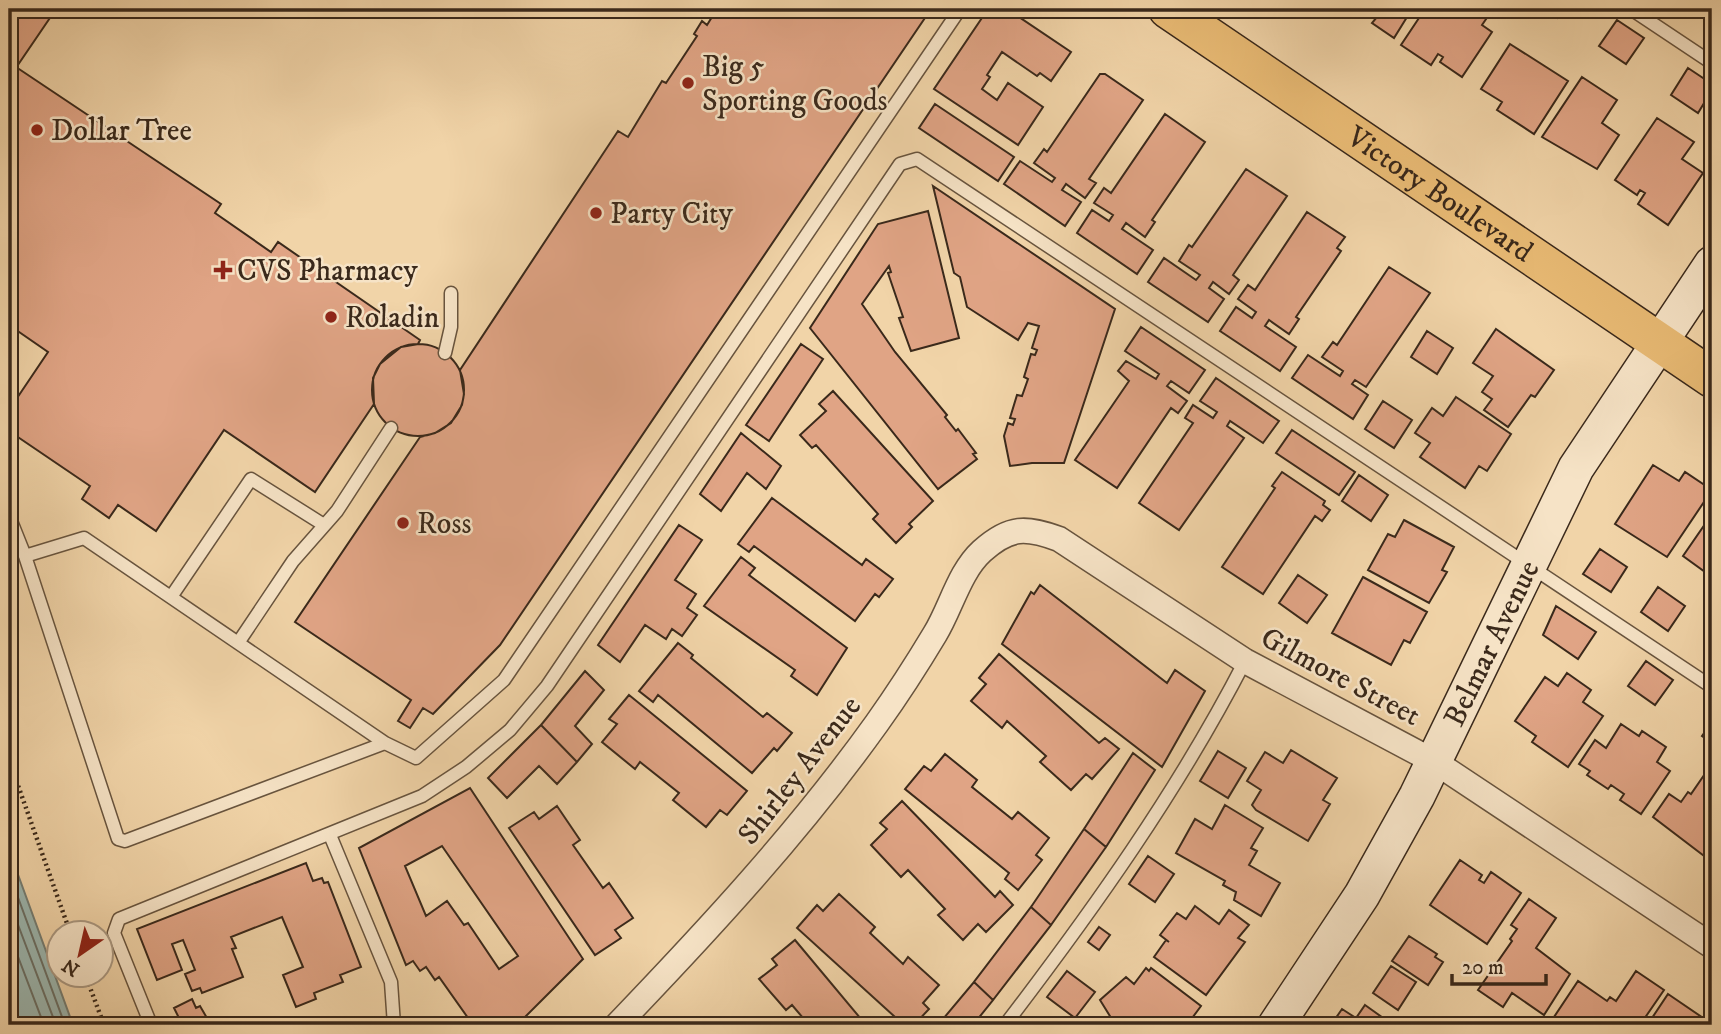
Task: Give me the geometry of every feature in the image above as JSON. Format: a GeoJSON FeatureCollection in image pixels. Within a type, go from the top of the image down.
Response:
{"type":"FeatureCollection","features":[{"type":"Feature","properties":{"kind":"main road","name":"Victory Boulevard"},"geometry":{"type":"LineString","coordinates":[[1168,9],[1712,378]]}},
{"type":"Feature","properties":{"kind":"street","name":"Belmar Avenue"},"geometry":{"type":"LineString","coordinates":[[1276,1025],[1362,895],[1435,762],[1576,468],[1712,264]]}},
{"type":"Feature","properties":{"kind":"street","name":"Gilmore Street"},"geometry":{"type":"LineString","coordinates":[[1004,534],[1031,529],[1059,539],[1245,662],[1435,762],[1712,946]]}},
{"type":"Feature","properties":{"kind":"street","name":"Shirley Avenue"},"geometry":{"type":"LineString","coordinates":[[617,1025],[717,921],[787,840],[877,723],[936,633],[963,578],[980,553],[1004,534]]}},
{"type":"Feature","properties":{"kind":"lane"},"geometry":{"type":"LineString","coordinates":[[25,556],[85,538],[385,743],[416,758],[504,680],[960,9]]}},
{"type":"Feature","properties":{"kind":"lane"},"geometry":{"type":"LineString","coordinates":[[1631,9],[1712,63]]}},
{"type":"Feature","properties":{"kind":"lane"},"geometry":{"type":"LineString","coordinates":[[151,1025],[114,933],[119,919],[422,796],[466,767],[510,730],[547,686],[900,164],[916,159],[1712,687]]}},
{"type":"Feature","properties":{"kind":"lane"},"geometry":{"type":"LineString","coordinates":[[445,353],[451,327],[451,293]]}},
{"type":"Feature","properties":{"kind":"lane"},"geometry":{"type":"LineString","coordinates":[[238,643],[293,561],[324,525],[391,428]]}},
{"type":"Feature","properties":{"kind":"lane"},"geometry":{"type":"LineString","coordinates":[[171,597],[251,478],[324,525]]}},
{"type":"Feature","properties":{"kind":"lane"},"geometry":{"type":"LineString","coordinates":[[9,516],[25,556],[118,839],[125,841],[385,743]]}},
{"type":"Feature","properties":{"kind":"lane"},"geometry":{"type":"LineString","coordinates":[[1005,1025],[1080,926],[1149,826],[1245,662]]}},
{"type":"Feature","properties":{"kind":"lane"},"geometry":{"type":"LineString","coordinates":[[330,835],[391,982],[394,1025]]}},
{"type":"Feature","properties":{"kind":"path"},"geometry":{"type":"LineString","coordinates":[[9,760],[65,918]]}},
{"type":"Feature","properties":{"kind":"path"},"geometry":{"type":"LineString","coordinates":[[90,988],[104,1025]]}},
{"type":"Feature","properties":{"kind":"water"},"geometry":{"type":"Polygon","coordinates":[[[9,850],[46,951],[46,988],[59,988],[73,1025],[9,1025],[9,850]]]}},
{"type":"Feature","properties":{"kind":"building"},"geometry":{"type":"Polygon","coordinates":[[[9,9],[56,9],[9,78],[9,9]]]}},
{"type":"Feature","properties":{"kind":"building"},"geometry":{"type":"Polygon","coordinates":[[[717,9],[931,9],[500,645],[433,714],[423,708],[410,728],[398,721],[411,700],[295,622],[420,437],[435,433],[451,423],[462,405],[464,394],[460,370],[618,131],[628,137],[662,81],[666,83],[697,36],[694,34],[702,21],[707,25],[717,9]]]}},
{"type":"Feature","properties":{"kind":"building"},"geometry":{"type":"Polygon","coordinates":[[[988,9],[1007,9],[1071,52],[1051,81],[1040,73],[1037,76],[1002,52],[987,75],[990,77],[982,89],[997,100],[1008,83],[1043,107],[1018,145],[934,89],[988,9]]]}},
{"type":"Feature","properties":{"kind":"building"},"geometry":{"type":"Polygon","coordinates":[[[1365,9],[1412,9],[1394,38],[1372,23],[1377,17],[1365,9]]]}},
{"type":"Feature","properties":{"kind":"building"},"geometry":{"type":"Polygon","coordinates":[[[1425,9],[1493,9],[1482,25],[1492,32],[1462,77],[1440,62],[1443,57],[1438,54],[1431,65],[1401,45],[1425,9]]]}},
{"type":"Feature","properties":{"kind":"building"},"geometry":{"type":"Polygon","coordinates":[[[1543,9],[1564,9],[1557,18],[1543,9]]]}},
{"type":"Feature","properties":{"kind":"building"},"geometry":{"type":"Polygon","coordinates":[[[1617,20],[1644,38],[1626,64],[1599,46],[1617,20]]]}},
{"type":"Feature","properties":{"kind":"building"},"geometry":{"type":"Polygon","coordinates":[[[1510,44],[1568,81],[1534,134],[1497,110],[1502,102],[1481,89],[1510,44]]]}},
{"type":"Feature","properties":{"kind":"building"},"geometry":{"type":"Polygon","coordinates":[[[16,67],[221,204],[215,213],[271,252],[278,242],[420,340],[418,344],[401,347],[380,364],[373,378],[374,404],[315,492],[224,430],[156,531],[118,505],[109,518],[82,499],[90,486],[9,431],[9,410],[48,352],[9,325],[9,78],[16,67]]]}},
{"type":"Feature","properties":{"kind":"building"},"geometry":{"type":"Polygon","coordinates":[[[1688,68],[1712,84],[1712,90],[1698,113],[1671,95],[1688,68]]]}},
{"type":"Feature","properties":{"kind":"building"},"geometry":{"type":"Polygon","coordinates":[[[1100,74],[1105,74],[1143,100],[1089,179],[1096,183],[1085,198],[1066,184],[1062,190],[1081,202],[1065,226],[1004,184],[1020,161],[1052,182],[1055,178],[1034,163],[1044,149],[1047,152],[1100,74]]]}},
{"type":"Feature","properties":{"kind":"building"},"geometry":{"type":"Polygon","coordinates":[[[1582,77],[1617,100],[1602,123],[1619,135],[1597,169],[1542,137],[1582,77]]]}},
{"type":"Feature","properties":{"kind":"building"},"geometry":{"type":"Polygon","coordinates":[[[935,104],[1014,157],[998,181],[919,128],[935,104]]]}},
{"type":"Feature","properties":{"kind":"building"},"geometry":{"type":"Polygon","coordinates":[[[1165,114],[1205,142],[1152,220],[1155,222],[1145,237],[1126,223],[1122,229],[1153,250],[1137,274],[1077,233],[1092,210],[1109,221],[1113,215],[1094,203],[1104,188],[1111,193],[1165,114]]]}},
{"type":"Feature","properties":{"kind":"building"},"geometry":{"type":"Polygon","coordinates":[[[1657,118],[1694,142],[1682,159],[1703,173],[1668,225],[1638,204],[1645,193],[1640,190],[1637,195],[1615,180],[1657,118]]]}},
{"type":"Feature","properties":{"kind":"building"},"geometry":{"type":"Polygon","coordinates":[[[1246,169],[1287,196],[1233,275],[1239,280],[1229,294],[1213,282],[1209,288],[1224,299],[1208,322],[1148,282],[1164,258],[1196,280],[1200,275],[1179,261],[1189,245],[1192,247],[1246,169]]]}},
{"type":"Feature","properties":{"kind":"building"},"geometry":{"type":"Polygon","coordinates":[[[933,186],[1115,309],[1064,463],[1010,466],[1004,436],[1008,423],[1013,425],[1015,419],[1010,418],[1017,395],[1022,396],[1028,379],[1024,377],[1031,354],[1035,355],[1037,350],[1032,348],[1039,326],[1028,323],[1018,340],[967,307],[960,277],[954,273],[933,186]]]}},
{"type":"Feature","properties":{"kind":"building"},"geometry":{"type":"Polygon","coordinates":[[[928,211],[959,338],[911,351],[899,318],[903,317],[888,273],[891,272],[889,266],[862,304],[895,352],[976,453],[973,454],[977,459],[938,489],[810,328],[878,224],[928,211]]]}},
{"type":"Feature","properties":{"kind":"building"},"geometry":{"type":"Polygon","coordinates":[[[1307,212],[1345,237],[1337,248],[1341,251],[1296,317],[1299,319],[1289,334],[1269,320],[1265,326],[1296,347],[1280,371],[1220,331],[1236,307],[1252,318],[1256,312],[1238,299],[1248,285],[1255,290],[1307,212]]]}},
{"type":"Feature","properties":{"kind":"building"},"geometry":{"type":"Polygon","coordinates":[[[1389,267],[1430,293],[1366,387],[1355,380],[1352,384],[1368,395],[1353,419],[1292,378],[1308,355],[1340,376],[1343,371],[1322,357],[1333,342],[1337,345],[1389,267]]]}},
{"type":"Feature","properties":{"kind":"building"},"geometry":{"type":"Polygon","coordinates":[[[1141,327],[1205,370],[1189,393],[1171,381],[1167,386],[1187,401],[1178,413],[1171,408],[1117,488],[1075,460],[1129,381],[1118,371],[1126,361],[1156,379],[1159,374],[1125,351],[1141,327]]]}},
{"type":"Feature","properties":{"kind":"building"},"geometry":{"type":"Polygon","coordinates":[[[1496,329],[1554,370],[1535,397],[1531,395],[1508,427],[1484,410],[1492,399],[1482,392],[1493,376],[1473,363],[1496,329]]]}},
{"type":"Feature","properties":{"kind":"building"},"geometry":{"type":"Polygon","coordinates":[[[1427,331],[1453,348],[1437,374],[1411,357],[1427,331]]]}},
{"type":"Feature","properties":{"kind":"building"},"geometry":{"type":"Polygon","coordinates":[[[418,344],[444,352],[456,364],[464,390],[456,416],[444,428],[418,436],[392,428],[380,416],[372,390],[380,364],[392,352],[418,344]]]}},
{"type":"Feature","properties":{"kind":"building"},"geometry":{"type":"Polygon","coordinates":[[[801,344],[823,359],[769,441],[746,425],[801,344]]]}},
{"type":"Feature","properties":{"kind":"building"},"geometry":{"type":"Polygon","coordinates":[[[1216,378],[1279,421],[1263,443],[1230,421],[1227,426],[1244,438],[1179,530],[1139,503],[1193,423],[1185,418],[1193,405],[1213,418],[1217,412],[1200,401],[1216,378]]]}},
{"type":"Feature","properties":{"kind":"building"},"geometry":{"type":"Polygon","coordinates":[[[833,391],[933,501],[909,524],[912,527],[896,543],[873,519],[878,514],[816,445],[812,448],[800,435],[826,411],[819,404],[833,391]]]}},
{"type":"Feature","properties":{"kind":"building"},"geometry":{"type":"Polygon","coordinates":[[[1456,397],[1511,434],[1487,471],[1479,466],[1465,488],[1420,457],[1430,443],[1415,433],[1432,408],[1443,416],[1456,397]]]}},
{"type":"Feature","properties":{"kind":"building"},"geometry":{"type":"Polygon","coordinates":[[[1383,401],[1412,420],[1394,448],[1365,429],[1383,401]]]}},
{"type":"Feature","properties":{"kind":"building"},"geometry":{"type":"Polygon","coordinates":[[[1292,430],[1355,472],[1339,495],[1276,453],[1292,430]]]}},
{"type":"Feature","properties":{"kind":"building"},"geometry":{"type":"Polygon","coordinates":[[[741,433],[781,466],[766,489],[747,473],[721,511],[700,494],[741,433]]]}},
{"type":"Feature","properties":{"kind":"building"},"geometry":{"type":"Polygon","coordinates":[[[1653,465],[1679,481],[1685,472],[1712,490],[1667,557],[1615,524],[1653,465]]]}},
{"type":"Feature","properties":{"kind":"building"},"geometry":{"type":"Polygon","coordinates":[[[1282,472],[1325,501],[1323,505],[1330,510],[1322,521],[1315,516],[1263,594],[1222,567],[1275,488],[1272,486],[1282,472]]]}},
{"type":"Feature","properties":{"kind":"building"},"geometry":{"type":"Polygon","coordinates":[[[1359,475],[1388,495],[1371,521],[1342,501],[1359,475]]]}},
{"type":"Feature","properties":{"kind":"building"},"geometry":{"type":"Polygon","coordinates":[[[772,498],[862,565],[866,559],[893,579],[879,597],[875,594],[855,621],[754,546],[749,552],[738,544],[772,498]]]}},
{"type":"Feature","properties":{"kind":"building"},"geometry":{"type":"Polygon","coordinates":[[[1712,514],[1712,577],[1683,556],[1712,514]]]}},
{"type":"Feature","properties":{"kind":"building"},"geometry":{"type":"Polygon","coordinates":[[[1404,520],[1454,547],[1442,570],[1447,572],[1429,603],[1368,570],[1388,534],[1395,537],[1404,520]]]}},
{"type":"Feature","properties":{"kind":"building"},"geometry":{"type":"Polygon","coordinates":[[[679,525],[702,540],[675,580],[696,594],[687,608],[697,615],[682,636],[672,629],[666,639],[645,625],[620,662],[598,645],[679,525]]]}},
{"type":"Feature","properties":{"kind":"building"},"geometry":{"type":"Polygon","coordinates":[[[1600,549],[1627,567],[1611,592],[1583,574],[1600,549]]]}},
{"type":"Feature","properties":{"kind":"building"},"geometry":{"type":"Polygon","coordinates":[[[741,557],[755,568],[749,575],[847,648],[817,695],[791,676],[795,670],[704,606],[741,557]]]}},
{"type":"Feature","properties":{"kind":"building"},"geometry":{"type":"Polygon","coordinates":[[[1298,575],[1327,595],[1307,623],[1279,603],[1298,575]]]}},
{"type":"Feature","properties":{"kind":"building"},"geometry":{"type":"Polygon","coordinates":[[[1363,577],[1427,612],[1410,643],[1404,640],[1391,665],[1332,633],[1363,577]]]}},
{"type":"Feature","properties":{"kind":"building"},"geometry":{"type":"Polygon","coordinates":[[[1040,585],[1167,683],[1175,670],[1205,691],[1162,767],[1002,644],[1031,592],[1034,594],[1040,585]]]}},
{"type":"Feature","properties":{"kind":"building"},"geometry":{"type":"Polygon","coordinates":[[[1658,587],[1685,606],[1668,631],[1641,612],[1658,587]]]}},
{"type":"Feature","properties":{"kind":"building"},"geometry":{"type":"Polygon","coordinates":[[[1556,606],[1596,632],[1578,659],[1543,635],[1556,606]]]}},
{"type":"Feature","properties":{"kind":"building"},"geometry":{"type":"Polygon","coordinates":[[[678,643],[693,655],[691,658],[763,717],[767,713],[792,733],[777,751],[774,748],[752,773],[658,695],[653,702],[639,691],[678,643]]]}},
{"type":"Feature","properties":{"kind":"building"},"geometry":{"type":"Polygon","coordinates":[[[999,654],[1099,743],[1105,738],[1119,749],[1092,779],[1086,774],[1071,790],[1040,762],[1046,756],[1007,721],[1002,728],[971,701],[986,684],[979,678],[999,654]]]}},
{"type":"Feature","properties":{"kind":"building"},"geometry":{"type":"Polygon","coordinates":[[[1646,661],[1673,680],[1655,705],[1628,686],[1646,661]]]}},
{"type":"Feature","properties":{"kind":"building"},"geometry":{"type":"Polygon","coordinates":[[[585,671],[604,690],[575,726],[592,744],[577,762],[541,725],[585,671]]]}},
{"type":"Feature","properties":{"kind":"building"},"geometry":{"type":"Polygon","coordinates":[[[1567,673],[1591,690],[1583,702],[1603,716],[1568,767],[1532,742],[1536,736],[1515,721],[1545,677],[1558,686],[1567,673]]]}},
{"type":"Feature","properties":{"kind":"building"},"geometry":{"type":"Polygon","coordinates":[[[629,695],[747,791],[727,815],[720,810],[706,827],[673,800],[679,793],[640,762],[635,769],[602,742],[617,724],[609,719],[629,695]]]}},
{"type":"Feature","properties":{"kind":"building"},"geometry":{"type":"Polygon","coordinates":[[[1712,722],[1712,743],[1702,736],[1712,722]]]}},
{"type":"Feature","properties":{"kind":"building"},"geometry":{"type":"Polygon","coordinates":[[[1621,724],[1639,736],[1642,731],[1666,747],[1657,762],[1670,771],[1641,814],[1620,800],[1624,794],[1611,785],[1608,789],[1587,775],[1590,771],[1579,764],[1595,740],[1606,748],[1621,724]]]}},
{"type":"Feature","properties":{"kind":"building"},"geometry":{"type":"Polygon","coordinates":[[[541,725],[577,762],[557,784],[539,766],[507,798],[488,778],[541,725]]]}},
{"type":"Feature","properties":{"kind":"building"},"geometry":{"type":"Polygon","coordinates":[[[1291,750],[1337,778],[1323,800],[1330,804],[1308,841],[1256,810],[1252,805],[1261,790],[1247,781],[1265,752],[1283,763],[1291,750]]]}},
{"type":"Feature","properties":{"kind":"building"},"geometry":{"type":"Polygon","coordinates":[[[1218,751],[1246,768],[1228,798],[1200,781],[1218,751]]]}},
{"type":"Feature","properties":{"kind":"building"},"geometry":{"type":"Polygon","coordinates":[[[1133,753],[1155,770],[1106,847],[1084,829],[1133,753]]]}},
{"type":"Feature","properties":{"kind":"building"},"geometry":{"type":"Polygon","coordinates":[[[945,754],[977,780],[972,787],[1012,819],[1018,812],[1049,838],[1036,855],[1042,860],[1018,890],[1005,879],[1009,873],[905,789],[924,766],[931,771],[945,754]]]}},
{"type":"Feature","properties":{"kind":"building"},"geometry":{"type":"Polygon","coordinates":[[[1711,765],[1712,862],[1653,817],[1669,794],[1681,802],[1688,792],[1691,794],[1711,765]]]}},
{"type":"Feature","properties":{"kind":"building"},"geometry":{"type":"Polygon","coordinates":[[[470,788],[583,959],[517,1025],[473,1025],[439,977],[435,980],[426,967],[420,971],[413,961],[406,965],[359,848],[470,788]],[[442,846],[405,866],[426,916],[447,901],[464,925],[468,923],[499,969],[518,956],[442,846]]]}},
{"type":"Feature","properties":{"kind":"building"},"geometry":{"type":"Polygon","coordinates":[[[902,801],[995,897],[1000,891],[1013,905],[986,932],[978,924],[963,940],[938,915],[945,909],[908,870],[901,877],[871,845],[887,829],[880,823],[902,801]]]}},
{"type":"Feature","properties":{"kind":"building"},"geometry":{"type":"Polygon","coordinates":[[[1225,805],[1263,828],[1251,848],[1257,851],[1249,865],[1280,883],[1261,916],[1234,900],[1236,892],[1223,885],[1225,881],[1176,853],[1195,819],[1212,829],[1225,805]]]}},
{"type":"Feature","properties":{"kind":"building"},"geometry":{"type":"Polygon","coordinates":[[[557,806],[580,840],[573,845],[603,888],[609,883],[633,918],[615,930],[621,938],[595,955],[509,828],[534,812],[539,819],[557,806]]]}},
{"type":"Feature","properties":{"kind":"building"},"geometry":{"type":"Polygon","coordinates":[[[1084,829],[1106,847],[1051,925],[1031,907],[1084,829]]]}},
{"type":"Feature","properties":{"kind":"building"},"geometry":{"type":"Polygon","coordinates":[[[1148,856],[1174,874],[1155,902],[1129,884],[1148,856]]]}},
{"type":"Feature","properties":{"kind":"building"},"geometry":{"type":"Polygon","coordinates":[[[1460,860],[1482,875],[1479,880],[1484,883],[1491,872],[1521,893],[1487,944],[1430,905],[1460,860]]]}},
{"type":"Feature","properties":{"kind":"building"},"geometry":{"type":"Polygon","coordinates":[[[306,863],[313,881],[322,878],[324,883],[328,882],[361,967],[340,975],[343,982],[314,993],[316,999],[296,1007],[283,975],[303,967],[282,917],[231,937],[236,948],[232,949],[243,977],[202,993],[200,988],[192,991],[185,974],[195,970],[183,940],[172,944],[182,970],[157,980],[137,929],[306,863]]]}},
{"type":"Feature","properties":{"kind":"building"},"geometry":{"type":"Polygon","coordinates":[[[839,894],[875,927],[870,933],[903,964],[908,957],[939,985],[923,1003],[929,1009],[914,1025],[891,1025],[895,1017],[797,928],[817,905],[823,911],[839,894]]]}},
{"type":"Feature","properties":{"kind":"building"},"geometry":{"type":"Polygon","coordinates":[[[1529,899],[1556,918],[1536,948],[1570,974],[1544,1015],[1512,993],[1503,1007],[1478,990],[1512,941],[1510,939],[1517,929],[1511,925],[1529,899]]]}},
{"type":"Feature","properties":{"kind":"building"},"geometry":{"type":"Polygon","coordinates":[[[1195,906],[1219,924],[1229,910],[1249,925],[1238,938],[1245,942],[1206,995],[1154,957],[1166,940],[1169,942],[1160,935],[1177,913],[1186,919],[1195,906]]]}},
{"type":"Feature","properties":{"kind":"building"},"geometry":{"type":"Polygon","coordinates":[[[1031,907],[1051,925],[993,1000],[974,982],[1031,907]]]}},
{"type":"Feature","properties":{"kind":"building"},"geometry":{"type":"Polygon","coordinates":[[[1099,927],[1110,935],[1099,950],[1088,942],[1099,927]]]}},
{"type":"Feature","properties":{"kind":"building"},"geometry":{"type":"Polygon","coordinates":[[[1409,936],[1437,954],[1435,957],[1443,962],[1428,985],[1392,961],[1409,936]]]}},
{"type":"Feature","properties":{"kind":"building"},"geometry":{"type":"Polygon","coordinates":[[[795,940],[866,1025],[809,1025],[792,1005],[786,1010],[759,979],[777,965],[772,959],[795,940]]]}},
{"type":"Feature","properties":{"kind":"building"},"geometry":{"type":"Polygon","coordinates":[[[1391,966],[1416,982],[1398,1010],[1373,993],[1391,966]]]}},
{"type":"Feature","properties":{"kind":"building"},"geometry":{"type":"Polygon","coordinates":[[[1146,968],[1149,971],[1151,968],[1201,1006],[1187,1025],[1110,1025],[1113,1021],[1100,1000],[1126,977],[1134,984],[1146,968]]]}},
{"type":"Feature","properties":{"kind":"building"},"geometry":{"type":"Polygon","coordinates":[[[1067,971],[1095,992],[1075,1018],[1047,997],[1067,971]]]}},
{"type":"Feature","properties":{"kind":"building"},"geometry":{"type":"Polygon","coordinates":[[[1636,971],[1664,990],[1640,1025],[1550,1023],[1578,981],[1607,1001],[1610,997],[1616,1001],[1636,971]]]}},
{"type":"Feature","properties":{"kind":"building"},"geometry":{"type":"Polygon","coordinates":[[[974,982],[993,1000],[973,1025],[938,1025],[974,982]]]}},
{"type":"Feature","properties":{"kind":"building"},"geometry":{"type":"Polygon","coordinates":[[[1668,994],[1712,1025],[1663,1025],[1652,1018],[1668,994]]]}},
{"type":"Feature","properties":{"kind":"building"},"geometry":{"type":"Polygon","coordinates":[[[192,999],[196,1008],[200,1006],[211,1025],[175,1025],[173,1021],[179,1018],[174,1008],[192,999]]]}},
{"type":"Feature","properties":{"kind":"building"},"geometry":{"type":"Polygon","coordinates":[[[1365,1005],[1393,1025],[1331,1025],[1342,1009],[1356,1018],[1365,1005]]]}},
{"type":"Feature","properties":{"kind":"place","name":"Big 5 Sporting Goods"},"geometry":{"type":"Point","coordinates":[688,83]}},
{"type":"Feature","properties":{"kind":"place","name":"Dollar Tree"},"geometry":{"type":"Point","coordinates":[37,130]}},
{"type":"Feature","properties":{"kind":"place","name":"Party City"},"geometry":{"type":"Point","coordinates":[596,213]}},
{"type":"Feature","properties":{"kind":"place","name":"CVS Pharmacy"},"geometry":{"type":"Point","coordinates":[223,270]}},
{"type":"Feature","properties":{"kind":"place","name":"Roladin"},"geometry":{"type":"Point","coordinates":[331,317]}},
{"type":"Feature","properties":{"kind":"place","name":"Ross"},"geometry":{"type":"Point","coordinates":[403,523]}}]}
